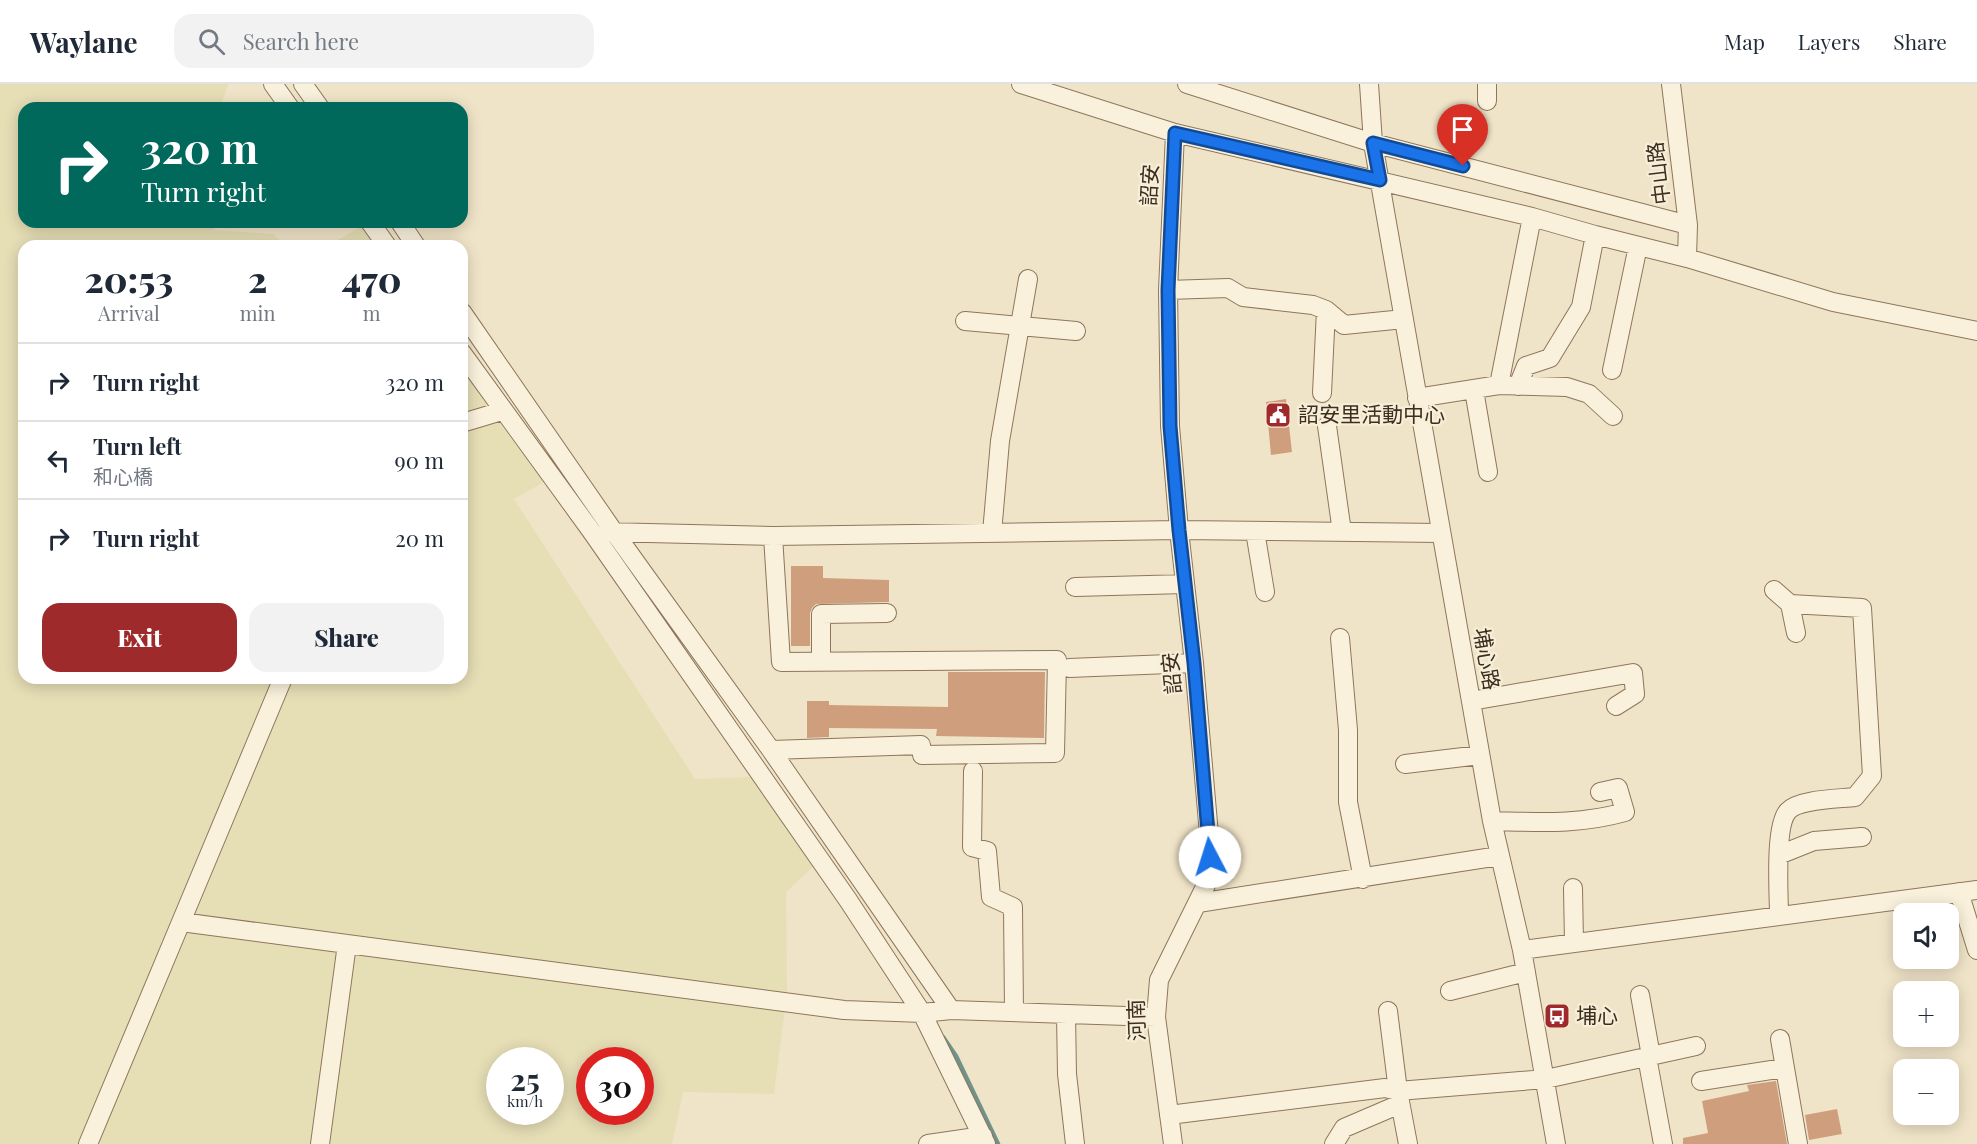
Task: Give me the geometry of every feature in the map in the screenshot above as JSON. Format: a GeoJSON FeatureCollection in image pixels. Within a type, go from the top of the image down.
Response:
{"type":"FeatureCollection","features":[{"type":"Feature","properties":{"kind":"street"},"geometry":{"type":"LineString","coordinates":[[273,84],[286,102]]}},
{"type":"Feature","properties":{"kind":"street"},"geometry":{"type":"LineString","coordinates":[[303,84],[316,102]]}},
{"type":"Feature","properties":{"kind":"street"},"geometry":{"type":"LineString","coordinates":[[1021,84],[1175,133],[1532,217],[1687,258],[1833,302],[1977,331]]}},
{"type":"Feature","properties":{"kind":"street"},"geometry":{"type":"LineString","coordinates":[[1187,84],[1373,143],[1688,225]]}},
{"type":"Feature","properties":{"kind":"street","name":"埔心路"},"geometry":{"type":"LineString","coordinates":[[1369,84],[1373,143],[1417,398],[1492,821],[1522,950],[1556,1144]]}},
{"type":"Feature","properties":{"kind":"street","name":"中山路"},"geometry":{"type":"LineString","coordinates":[[1671,84],[1688,225],[1687,258]]}},
{"type":"Feature","properties":{"kind":"street","name":"詔安"},"geometry":{"type":"LineString","coordinates":[[1175,133],[1168,290],[1170,426],[1194,663],[1210,857],[1206,885],[1198,903]]}},
{"type":"Feature","properties":{"kind":"street"},"geometry":{"type":"LineString","coordinates":[[1499,385],[1532,217]]}},
{"type":"Feature","properties":{"kind":"street"},"geometry":{"type":"LineString","coordinates":[[1518,386],[1526,366],[1550,358],[1581,307],[1595,235]]}},
{"type":"Feature","properties":{"kind":"street"},"geometry":{"type":"LineString","coordinates":[[1612,370],[1638,246]]}},
{"type":"Feature","properties":{"kind":"street"},"geometry":{"type":"LineString","coordinates":[[992,533],[1000,441],[1028,279]]}},
{"type":"Feature","properties":{"kind":"street"},"geometry":{"type":"LineString","coordinates":[[1168,290],[1228,288],[1243,297],[1314,304],[1326,310],[1344,325],[1404,319]]}},
{"type":"Feature","properties":{"kind":"street"},"geometry":{"type":"LineString","coordinates":[[1322,393],[1326,310]]}},
{"type":"Feature","properties":{"kind":"street"},"geometry":{"type":"LineString","coordinates":[[468,321],[951,1010]]}},
{"type":"Feature","properties":{"kind":"street"},"geometry":{"type":"LineString","coordinates":[[965,321],[1076,331]]}},
{"type":"Feature","properties":{"kind":"street"},"geometry":{"type":"LineString","coordinates":[[468,362],[592,532],[848,900],[922,1013],[985,1140],[928,1144]]}},
{"type":"Feature","properties":{"kind":"street"},"geometry":{"type":"LineString","coordinates":[[1417,398],[1499,385],[1567,387],[1589,394],[1614,416]]}},
{"type":"Feature","properties":{"kind":"street"},"geometry":{"type":"LineString","coordinates":[[1474,390],[1488,471]]}},
{"type":"Feature","properties":{"kind":"street"},"geometry":{"type":"LineString","coordinates":[[468,421],[502,411]]}},
{"type":"Feature","properties":{"kind":"street"},"geometry":{"type":"LineString","coordinates":[[1327,426],[1342,532]]}},
{"type":"Feature","properties":{"kind":"street"},"geometry":{"type":"LineString","coordinates":[[592,532],[773,536],[1179,530],[1441,533]]}},
{"type":"Feature","properties":{"kind":"street"},"geometry":{"type":"LineString","coordinates":[[1255,531],[1265,592]]}},
{"type":"Feature","properties":{"kind":"street"},"geometry":{"type":"LineString","coordinates":[[771,750],[921,745],[922,755],[1055,753],[1057,660],[781,662],[773,536]]}},
{"type":"Feature","properties":{"kind":"street"},"geometry":{"type":"LineString","coordinates":[[1075,587],[1185,584]]}},
{"type":"Feature","properties":{"kind":"street"},"geometry":{"type":"LineString","coordinates":[[1774,590],[1790,604],[1796,633]]}},
{"type":"Feature","properties":{"kind":"street"},"geometry":{"type":"LineString","coordinates":[[1779,916],[1779,831],[1788,811],[1803,803],[1855,797],[1872,776],[1862,608],[1790,604]]}},
{"type":"Feature","properties":{"kind":"street"},"geometry":{"type":"LineString","coordinates":[[821,662],[821,614],[887,613]]}},
{"type":"Feature","properties":{"kind":"street"},"geometry":{"type":"LineString","coordinates":[[1340,638],[1348,730],[1348,802],[1363,879]]}},
{"type":"Feature","properties":{"kind":"street"},"geometry":{"type":"LineString","coordinates":[[1069,668],[1194,663]]}},
{"type":"Feature","properties":{"kind":"street"},"geometry":{"type":"LineString","coordinates":[[1471,701],[1633,673],[1635,694],[1616,706]]}},
{"type":"Feature","properties":{"kind":"street"},"geometry":{"type":"LineString","coordinates":[[88,1144],[280,684]]}},
{"type":"Feature","properties":{"kind":"street"},"geometry":{"type":"LineString","coordinates":[[1405,764],[1480,755]]}},
{"type":"Feature","properties":{"kind":"street"},"geometry":{"type":"LineString","coordinates":[[973,771],[972,847],[987,851],[992,897],[1013,907],[1014,1012]]}},
{"type":"Feature","properties":{"kind":"street"},"geometry":{"type":"LineString","coordinates":[[1492,821],[1567,823],[1599,819],[1625,812],[1618,788],[1600,792]]}},
{"type":"Feature","properties":{"kind":"street"},"geometry":{"type":"LineString","coordinates":[[1779,855],[1814,841],[1862,837]]}},
{"type":"Feature","properties":{"kind":"street"},"geometry":{"type":"LineString","coordinates":[[1198,903],[1499,856]]}},
{"type":"Feature","properties":{"kind":"street"},"geometry":{"type":"LineString","coordinates":[[1573,888],[1574,943]]}},
{"type":"Feature","properties":{"kind":"street"},"geometry":{"type":"LineString","coordinates":[[1522,950],[1968,891],[1977,950]]}},
{"type":"Feature","properties":{"kind":"street","name":"河南"},"geometry":{"type":"LineString","coordinates":[[1173,1144],[1156,1017],[1159,980],[1198,903]]}},
{"type":"Feature","properties":{"kind":"street"},"geometry":{"type":"LineString","coordinates":[[181,922],[844,1010],[922,1013],[951,1010],[1156,1017]]}},
{"type":"Feature","properties":{"kind":"street"},"geometry":{"type":"LineString","coordinates":[[320,1144],[347,944]]}},
{"type":"Feature","properties":{"kind":"street"},"geometry":{"type":"LineString","coordinates":[[1450,991],[1526,972]]}},
{"type":"Feature","properties":{"kind":"street"},"geometry":{"type":"LineString","coordinates":[[1640,995],[1664,1144]]}},
{"type":"Feature","properties":{"kind":"street"},"geometry":{"type":"LineString","coordinates":[[1388,1011],[1399,1097],[1408,1144]]}},
{"type":"Feature","properties":{"kind":"street"},"geometry":{"type":"LineString","coordinates":[[1066,1014],[1066,1074],[1075,1144]]}},
{"type":"Feature","properties":{"kind":"street"},"geometry":{"type":"LineString","coordinates":[[1780,1039],[1798,1144]]}},
{"type":"Feature","properties":{"kind":"street"},"geometry":{"type":"LineString","coordinates":[[1334,1144],[1344,1128],[1399,1097],[1546,1079],[1696,1046]]}},
{"type":"Feature","properties":{"kind":"street"},"geometry":{"type":"LineString","coordinates":[[1701,1081],[1784,1068]]}},
{"type":"Feature","properties":{"kind":"street"},"geometry":{"type":"LineString","coordinates":[[1169,1115],[1385,1088],[1399,1097]]}},
{"type":"Feature","properties":{"kind":"shaded area"},"geometry":{"type":"Polygon","coordinates":[[[0,84],[229,84],[222,102],[18,102],[18,228],[214,228],[214,230],[273,234],[280,240],[18,240],[18,684],[468,684],[468,357],[553,477],[514,499],[695,779],[751,777],[814,866],[786,892],[787,993],[774,1094],[683,1092],[672,1144],[0,1144],[0,84]]]}},
{"type":"Feature","properties":{"kind":"shaded area"},"geometry":{"type":"Polygon","coordinates":[[[358,228],[374,228],[385,240],[338,240],[358,228]]]}},
{"type":"Feature","properties":{"kind":"building","name":"詔安里活動中心"},"geometry":{"type":"Polygon","coordinates":[[[1286,399],[1292,452],[1271,455],[1266,402],[1286,399]]]}},
{"type":"Feature","properties":{"kind":"building"},"geometry":{"type":"Polygon","coordinates":[[[791,566],[823,566],[823,578],[889,580],[889,602],[816,604],[810,613],[810,646],[791,646],[791,566]]]}},
{"type":"Feature","properties":{"kind":"building"},"geometry":{"type":"Polygon","coordinates":[[[948,672],[1045,672],[1044,738],[936,736],[937,729],[829,728],[829,737],[807,738],[807,701],[829,701],[829,705],[948,707],[948,672]]]}},
{"type":"Feature","properties":{"kind":"building"},"geometry":{"type":"Polygon","coordinates":[[[1776,1081],[1787,1144],[1683,1144],[1683,1138],[1708,1133],[1702,1101],[1749,1091],[1747,1085],[1776,1081]]]}},
{"type":"Feature","properties":{"kind":"building"},"geometry":{"type":"Polygon","coordinates":[[[1837,1109],[1842,1134],[1809,1140],[1805,1115],[1837,1109]]]}},
{"type":"Feature","properties":{"kind":"waterway"},"geometry":{"type":"LineString","coordinates":[[552,457],[582,503]]}},
{"type":"Feature","properties":{"kind":"waterway"},"geometry":{"type":"LineString","coordinates":[[943,1037],[956,1056],[998,1144]]}},
{"type":"Feature","properties":{"kind":"place","name":"詔安里活動中心"},"geometry":{"type":"Point","coordinates":[1278,415]}},
{"type":"Feature","properties":{"kind":"place","name":"埔心"},"geometry":{"type":"Point","coordinates":[1557,1016]}},
{"type":"Feature","properties":{"kind":"route"},"geometry":{"type":"LineString","coordinates":[[1210,857],[1194,663],[1170,426],[1168,290],[1175,133],[1380,180],[1373,143],[1463,166]]}}]}
